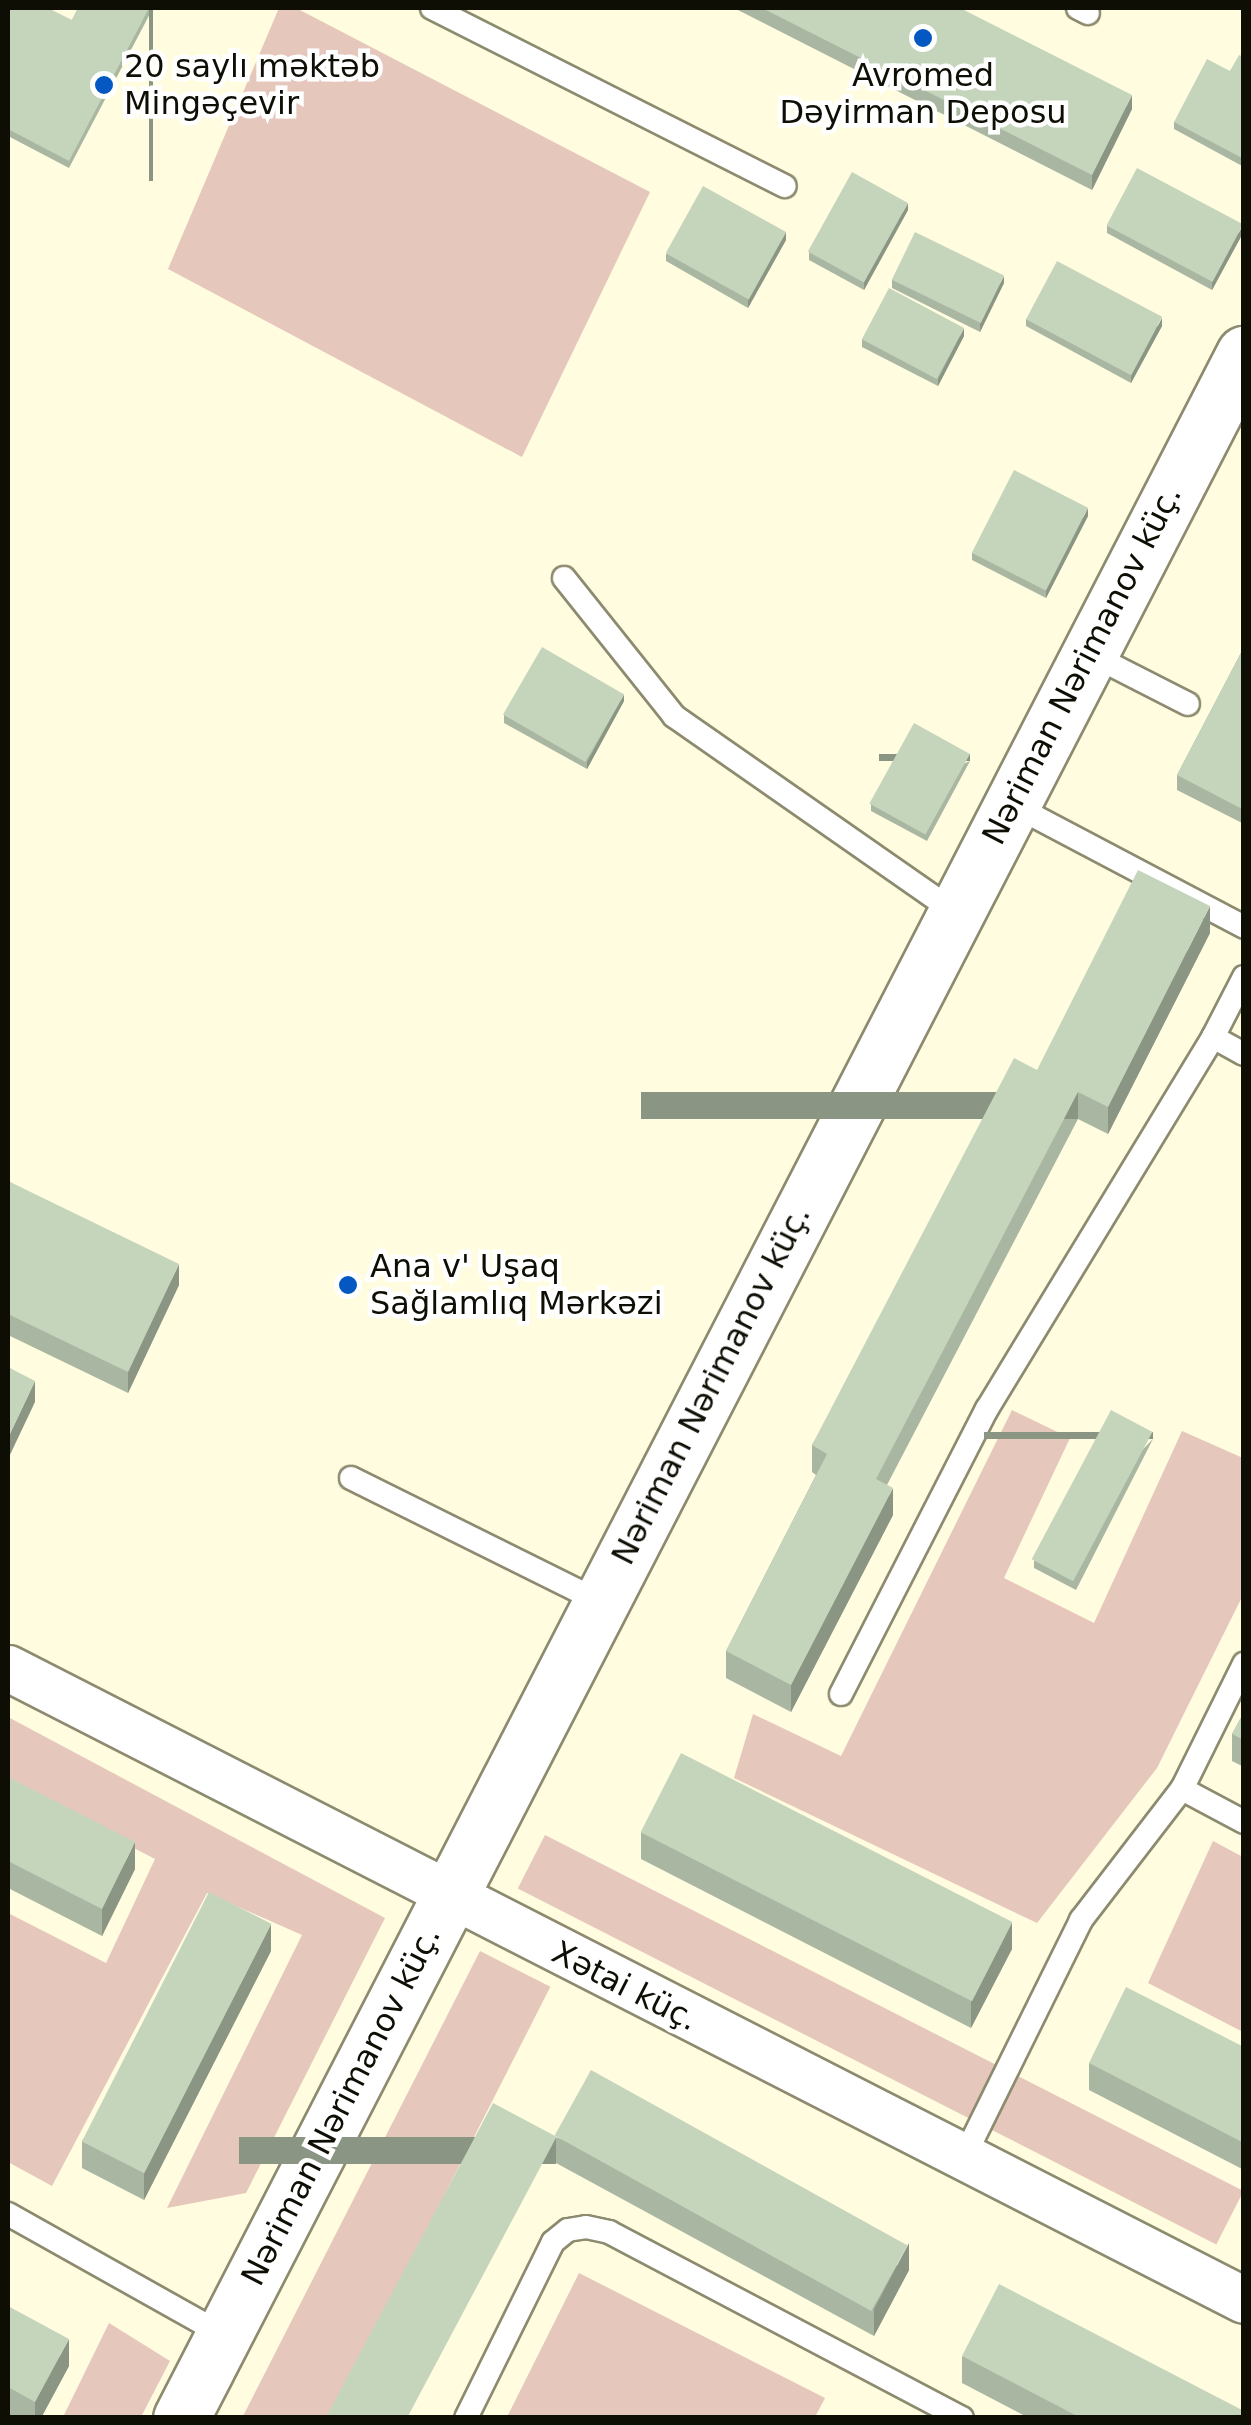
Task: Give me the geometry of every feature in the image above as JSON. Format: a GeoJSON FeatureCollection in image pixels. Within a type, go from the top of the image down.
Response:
{"type":"FeatureCollection","features":[{"type":"Feature","properties":{"kind":"street","name":"Nəriman Nərimanov küç."},"geometry":{"type":"LineString","coordinates":[[181,2418],[1088,652],[1218,423],[1244,354]]}},
{"type":"Feature","properties":{"kind":"street","name":"Xətai küç."},"geometry":{"type":"LineString","coordinates":[[8,1668],[1244,2300]]}},
{"type":"Feature","properties":{"kind":"lane"},"geometry":{"type":"LineString","coordinates":[[432,8],[785,186]]}},
{"type":"Feature","properties":{"kind":"lane"},"geometry":{"type":"LineString","coordinates":[[564,578],[674,716],[954,911]]}},
{"type":"Feature","properties":{"kind":"lane"},"geometry":{"type":"LineString","coordinates":[[1088,652],[1188,704]]}},
{"type":"Feature","properties":{"kind":"lane"},"geometry":{"type":"LineString","coordinates":[[1010,804],[1244,927]]}},
{"type":"Feature","properties":{"kind":"lane"},"geometry":{"type":"LineString","coordinates":[[841,1694],[987,1409],[1213,1037],[1244,977]]}},
{"type":"Feature","properties":{"kind":"lane"},"geometry":{"type":"LineString","coordinates":[[1213,1037],[1244,1054]]}},
{"type":"Feature","properties":{"kind":"lane"},"geometry":{"type":"LineString","coordinates":[[351,1478],[600,1601]]}},
{"type":"Feature","properties":{"kind":"lane"},"geometry":{"type":"LineString","coordinates":[[963,2158],[1081,1920],[1182,1789],[1244,1664]]}},
{"type":"Feature","properties":{"kind":"lane"},"geometry":{"type":"LineString","coordinates":[[1182,1789],[1244,1822]]}},
{"type":"Feature","properties":{"kind":"lane"},"geometry":{"type":"LineString","coordinates":[[8,2214],[224,2335]]}},
{"type":"Feature","properties":{"kind":"lane"},"geometry":{"type":"LineString","coordinates":[[466,2418],[553,2242],[568,2230],[586,2227],[608,2232],[962,2418]]}},
{"type":"Feature","properties":{"kind":"shaded area"},"geometry":{"type":"Polygon","coordinates":[[[279,8],[296,8],[650,192],[522,457],[168,269],[279,8]]]}},
{"type":"Feature","properties":{"kind":"shaded area"},"geometry":{"type":"Polygon","coordinates":[[[1012,1410],[1070,1438],[1004,1578],[1094,1623],[1182,1431],[1243,1458],[1243,1595],[1157,1768],[1037,1923],[734,1778],[753,1714],[841,1756],[1012,1410]]]}},
{"type":"Feature","properties":{"kind":"shaded area"},"geometry":{"type":"Polygon","coordinates":[[[8,1717],[385,1918],[246,2193],[167,2208],[302,1935],[207,1893],[52,2186],[8,2162],[8,1913],[106,1963],[155,1859],[8,1783],[8,1717]]]}},
{"type":"Feature","properties":{"kind":"shaded area"},"geometry":{"type":"Polygon","coordinates":[[[545,1835],[1244,2191],[1216,2244],[518,1888],[545,1835]]]}},
{"type":"Feature","properties":{"kind":"shaded area"},"geometry":{"type":"Polygon","coordinates":[[[1213,1841],[1243,1857],[1243,2032],[1148,1983],[1213,1841]]]}},
{"type":"Feature","properties":{"kind":"shaded area"},"geometry":{"type":"Polygon","coordinates":[[[480,1951],[550,1987],[331,2418],[243,2417],[480,1951]]]}},
{"type":"Feature","properties":{"kind":"shaded area"},"geometry":{"type":"Polygon","coordinates":[[[579,2273],[825,2398],[815,2417],[507,2417],[579,2273]]]}},
{"type":"Feature","properties":{"kind":"shaded area"},"geometry":{"type":"Polygon","coordinates":[[[109,2323],[170,2361],[141,2417],[63,2417],[109,2323]]]}},
{"type":"Feature","properties":{"kind":"building"},"geometry":{"type":"Polygon","coordinates":[[[8,8],[48,8],[72,20],[78,8],[149,8],[69,161],[8,129],[8,8]]]}},
{"type":"Feature","properties":{"kind":"building"},"geometry":{"type":"Polygon","coordinates":[[[762,8],[960,8],[1132,95],[1092,175],[762,8]]]}},
{"type":"Feature","properties":{"kind":"building"},"geometry":{"type":"Polygon","coordinates":[[[1239,55],[1244,57],[1244,159],[1174,122],[1207,59],[1230,71],[1239,55]]]}},
{"type":"Feature","properties":{"kind":"building"},"geometry":{"type":"Polygon","coordinates":[[[1137,168],[1243,224],[1212,282],[1106,225],[1137,168]]]}},
{"type":"Feature","properties":{"kind":"building"},"geometry":{"type":"Polygon","coordinates":[[[852,172],[908,203],[864,283],[808,252],[852,172]]]}},
{"type":"Feature","properties":{"kind":"building"},"geometry":{"type":"Polygon","coordinates":[[[703,186],[786,232],[749,299],[666,253],[703,186]]]}},
{"type":"Feature","properties":{"kind":"building"},"geometry":{"type":"Polygon","coordinates":[[[915,232],[1004,275],[981,323],[892,280],[915,232]]]}},
{"type":"Feature","properties":{"kind":"building"},"geometry":{"type":"Polygon","coordinates":[[[1057,261],[1162,317],[1131,375],[1026,319],[1057,261]]]}},
{"type":"Feature","properties":{"kind":"building"},"geometry":{"type":"Polygon","coordinates":[[[889,288],[964,328],[937,379],[862,339],[889,288]]]}},
{"type":"Feature","properties":{"kind":"building"},"geometry":{"type":"Polygon","coordinates":[[[1014,470],[1088,508],[1046,591],[972,553],[1014,470]]]}},
{"type":"Feature","properties":{"kind":"building"},"geometry":{"type":"Polygon","coordinates":[[[542,647],[624,694],[585,762],[503,715],[542,647]]]}},
{"type":"Feature","properties":{"kind":"building"},"geometry":{"type":"Polygon","coordinates":[[[1244,647],[1244,810],[1177,775],[1244,647]]]}},
{"type":"Feature","properties":{"kind":"building"},"geometry":{"type":"Polygon","coordinates":[[[914,723],[970,754],[925,834],[869,803],[914,723]]]}},
{"type":"Feature","properties":{"kind":"building"},"geometry":{"type":"Polygon","coordinates":[[[1138,870],[1210,906],[1108,1107],[1078,1092],[876,1479],[893,1488],[791,1685],[726,1651],[827,1454],[812,1445],[1014,1058],[1037,1070],[1138,870]]]}},
{"type":"Feature","properties":{"kind":"building"},"geometry":{"type":"Polygon","coordinates":[[[8,1181],[179,1264],[128,1372],[8,1314],[8,1181]]]}},
{"type":"Feature","properties":{"kind":"building"},"geometry":{"type":"Polygon","coordinates":[[[8,1367],[35,1381],[8,1438],[8,1367]]]}},
{"type":"Feature","properties":{"kind":"building"},"geometry":{"type":"Polygon","coordinates":[[[1111,1410],[1152,1432],[1073,1581],[1032,1559],[1111,1410]]]}},
{"type":"Feature","properties":{"kind":"building"},"geometry":{"type":"Polygon","coordinates":[[[1244,1712],[1244,1740],[1232,1734],[1244,1712]]]}},
{"type":"Feature","properties":{"kind":"building"},"geometry":{"type":"Polygon","coordinates":[[[681,1753],[1012,1922],[972,2001],[641,1832],[681,1753]]]}},
{"type":"Feature","properties":{"kind":"building"},"geometry":{"type":"Polygon","coordinates":[[[8,1777],[135,1842],[102,1909],[8,1861],[8,1777]]]}},
{"type":"Feature","properties":{"kind":"building"},"geometry":{"type":"Polygon","coordinates":[[[209,1892],[271,1924],[144,2173],[82,2141],[209,1892]]]}},
{"type":"Feature","properties":{"kind":"building"},"geometry":{"type":"Polygon","coordinates":[[[1126,1987],[1244,2047],[1244,2143],[1089,2063],[1126,1987]]]}},
{"type":"Feature","properties":{"kind":"building"},"geometry":{"type":"Polygon","coordinates":[[[591,2070],[908,2246],[871,2311],[555,2136],[591,2070]]]}},
{"type":"Feature","properties":{"kind":"building"},"geometry":{"type":"Polygon","coordinates":[[[493,2103],[557,2137],[407,2418],[326,2416],[493,2103]]]}},
{"type":"Feature","properties":{"kind":"building"},"geometry":{"type":"Polygon","coordinates":[[[999,2284],[1244,2411],[1244,2418],[1081,2418],[962,2356],[999,2284]]]}},
{"type":"Feature","properties":{"kind":"building"},"geometry":{"type":"Polygon","coordinates":[[[8,2306],[69,2339],[35,2402],[8,2387],[8,2306]]]}},
{"type":"Feature","properties":{"kind":"place","name":"Avromed Dəyirman Deposu"},"geometry":{"type":"Point","coordinates":[923,38]}},
{"type":"Feature","properties":{"kind":"place","name":"20 saylı məktəb Mingəçevir"},"geometry":{"type":"Point","coordinates":[104,85]}},
{"type":"Feature","properties":{"kind":"place","name":"Ana v' Uşaq Sağlamlıq Mərkəzi"},"geometry":{"type":"Point","coordinates":[348,1285]}}]}
